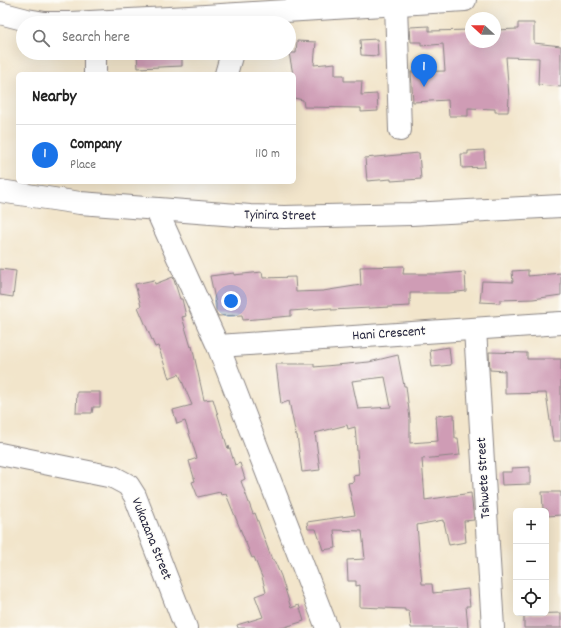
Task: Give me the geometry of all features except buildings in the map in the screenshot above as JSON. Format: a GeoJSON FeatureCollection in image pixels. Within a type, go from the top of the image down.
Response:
{"type":"FeatureCollection","features":[{"type":"Feature","properties":{"kind":"street"},"geometry":{"type":"LineString","coordinates":[[266,16],[396,4],[465,0]]}},
{"type":"Feature","properties":{"kind":"street"},"geometry":{"type":"LineString","coordinates":[[396,4],[400,130]]}},
{"type":"Feature","properties":{"kind":"street"},"geometry":{"type":"LineString","coordinates":[[138,16],[188,9],[232,16]]}},
{"type":"Feature","properties":{"kind":"street"},"geometry":{"type":"LineString","coordinates":[[0,13],[16,17]]}},
{"type":"Feature","properties":{"kind":"street"},"geometry":{"type":"LineString","coordinates":[[95,60],[95,72]]}},
{"type":"Feature","properties":{"kind":"street"},"geometry":{"type":"LineString","coordinates":[[227,72],[230,60]]}},
{"type":"Feature","properties":{"kind":"street","name":"Tyinira Street"},"geometry":{"type":"LineString","coordinates":[[0,191],[80,203],[284,218],[411,214],[561,206]]}},
{"type":"Feature","properties":{"kind":"street"},"geometry":{"type":"LineString","coordinates":[[156,209],[218,346],[327,628]]}},
{"type":"Feature","properties":{"kind":"street","name":"Hani Crescent"},"geometry":{"type":"LineString","coordinates":[[218,346],[561,323]]}},
{"type":"Feature","properties":{"kind":"street","name":"Tshwete Street"},"geometry":{"type":"LineString","coordinates":[[475,328],[493,628]]}},
{"type":"Feature","properties":{"kind":"street","name":"Vukazana Street"},"geometry":{"type":"LineString","coordinates":[[0,454],[114,477],[128,485],[135,496],[186,628]]}},
{"type":"Feature","properties":{"kind":"place","name":"Company"},"geometry":{"type":"Point","coordinates":[424,87]}}]}
